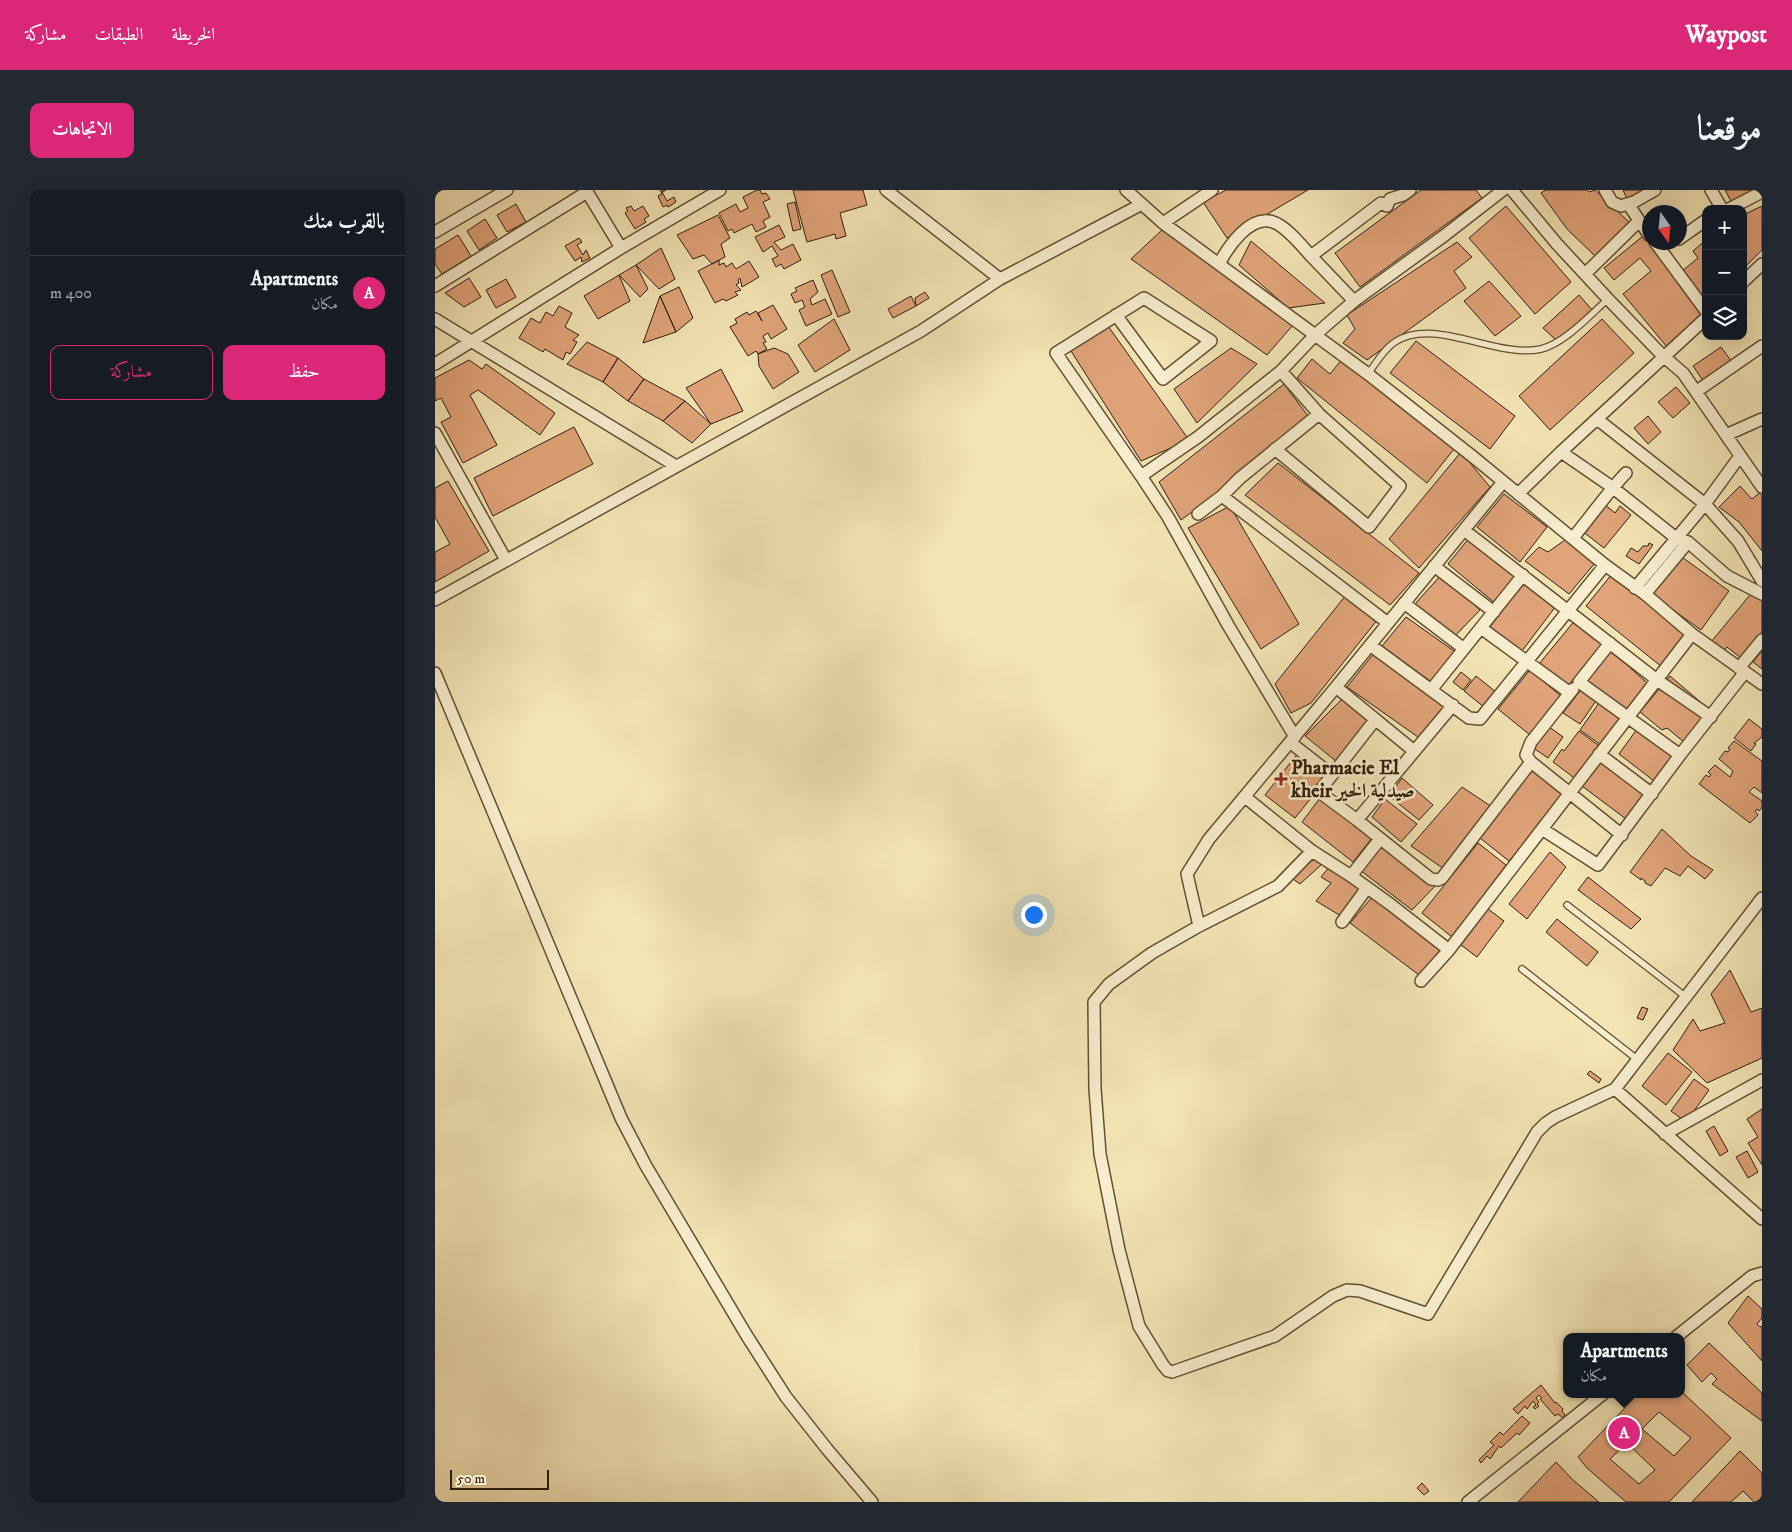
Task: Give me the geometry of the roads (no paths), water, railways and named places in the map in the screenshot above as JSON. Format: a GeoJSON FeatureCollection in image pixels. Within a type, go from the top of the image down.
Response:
{"type":"FeatureCollection","features":[{"type":"Feature","properties":{"kind":"street"},"geometry":{"type":"LineString","coordinates":[[435,232],[507,190]]}},
{"type":"Feature","properties":{"kind":"street"},"geometry":{"type":"LineString","coordinates":[[435,364],[621,248],[721,190]]}},
{"type":"Feature","properties":{"kind":"street"},"geometry":{"type":"LineString","coordinates":[[886,190],[1000,279]]}},
{"type":"Feature","properties":{"kind":"street"},"geometry":{"type":"LineString","coordinates":[[1126,190],[1163,223],[1368,374],[1692,634],[1762,684]]}},
{"type":"Feature","properties":{"kind":"street"},"geometry":{"type":"LineString","coordinates":[[1163,223],[1212,190]]}},
{"type":"Feature","properties":{"kind":"street"},"geometry":{"type":"LineString","coordinates":[[1311,256],[1381,203],[1387,206],[1390,199],[1403,195],[1410,190]]}},
{"type":"Feature","properties":{"kind":"street"},"geometry":{"type":"LineString","coordinates":[[1141,476],[1198,437],[1281,371],[1315,334],[1354,301],[1503,190]]}},
{"type":"Feature","properties":{"kind":"street"},"geometry":{"type":"LineString","coordinates":[[1512,190],[1530,213],[1608,299],[1663,356],[1683,373],[1762,487]]}},
{"type":"Feature","properties":{"kind":"street"},"geometry":{"type":"LineString","coordinates":[[1605,190],[1612,202],[1621,206],[1655,190]]}},
{"type":"Feature","properties":{"kind":"street"},"geometry":{"type":"LineString","coordinates":[[1711,190],[1720,205]]}},
{"type":"Feature","properties":{"kind":"street"},"geometry":{"type":"LineString","coordinates":[[435,286],[587,191],[621,248]]}},
{"type":"Feature","properties":{"kind":"street"},"geometry":{"type":"LineString","coordinates":[[1737,205],[1762,192]]}},
{"type":"Feature","properties":{"kind":"street"},"geometry":{"type":"LineString","coordinates":[[435,600],[921,331],[1000,279],[1142,204]]}},
{"type":"Feature","properties":{"kind":"street"},"geometry":{"type":"LineString","coordinates":[[1628,204],[1642,225]]}},
{"type":"Feature","properties":{"kind":"street"},"geometry":{"type":"LineString","coordinates":[[1219,264],[1227,250],[1243,231],[1252,225],[1264,221],[1273,222],[1311,256],[1354,301]]}},
{"type":"Feature","properties":{"kind":"street"},"geometry":{"type":"LineString","coordinates":[[1585,274],[1639,221]]}},
{"type":"Feature","properties":{"kind":"street"},"geometry":{"type":"LineString","coordinates":[[1687,233],[1702,223]]}},
{"type":"Feature","properties":{"kind":"street"},"geometry":{"type":"LineString","coordinates":[[1661,250],[1702,306]]}},
{"type":"Feature","properties":{"kind":"street"},"geometry":{"type":"LineString","coordinates":[[1747,278],[1762,264]]}},
{"type":"Feature","properties":{"kind":"street"},"geometry":{"type":"LineString","coordinates":[[1116,315],[1163,379],[1211,341],[1144,298],[1116,315],[1056,352],[1167,517],[1293,740],[1332,775]]}},
{"type":"Feature","properties":{"kind":"street"},"geometry":{"type":"LineString","coordinates":[[435,319],[675,466]]}},
{"type":"Feature","properties":{"kind":"street"},"geometry":{"type":"LineString","coordinates":[[1518,494],[1663,356],[1702,322]]}},
{"type":"Feature","properties":{"kind":"street"},"geometry":{"type":"LineString","coordinates":[[1697,391],[1762,346]]}},
{"type":"Feature","properties":{"kind":"street"},"geometry":{"type":"LineString","coordinates":[[1275,450],[1369,527],[1400,486],[1319,414],[1281,371]]}},
{"type":"Feature","properties":{"kind":"street"},"geometry":{"type":"LineString","coordinates":[[1198,514],[1319,414]]}},
{"type":"Feature","properties":{"kind":"street"},"geometry":{"type":"LineString","coordinates":[[1597,419],[1705,504],[1738,541],[1762,581]]}},
{"type":"Feature","properties":{"kind":"street"},"geometry":{"type":"LineString","coordinates":[[1726,435],[1762,419]]}},
{"type":"Feature","properties":{"kind":"street"},"geometry":{"type":"LineString","coordinates":[[435,434],[506,560]]}},
{"type":"Feature","properties":{"kind":"street"},"geometry":{"type":"LineString","coordinates":[[1561,452],[1612,487],[1727,576],[1762,594]]}},
{"type":"Feature","properties":{"kind":"street"},"geometry":{"type":"LineString","coordinates":[[1640,591],[1682,540],[1705,504],[1740,456]]}},
{"type":"Feature","properties":{"kind":"street"},"geometry":{"type":"LineString","coordinates":[[1573,538],[1612,487],[1626,473]]}},
{"type":"Feature","properties":{"kind":"street"},"geometry":{"type":"LineString","coordinates":[[1199,926],[1187,874],[1209,839],[1293,740],[1503,482]]}},
{"type":"Feature","properties":{"kind":"street"},"geometry":{"type":"LineString","coordinates":[[1222,496],[1388,623]]}},
{"type":"Feature","properties":{"kind":"street"},"geometry":{"type":"LineString","coordinates":[[1464,530],[1657,680],[1711,717]]}},
{"type":"Feature","properties":{"kind":"street"},"geometry":{"type":"LineString","coordinates":[[1370,645],[1469,718],[1480,719],[1605,565]]}},
{"type":"Feature","properties":{"kind":"street"},"geometry":{"type":"LineString","coordinates":[[1435,566],[1494,612]]}},
{"type":"Feature","properties":{"kind":"street"},"geometry":{"type":"LineString","coordinates":[[1431,690],[1523,575]]}},
{"type":"Feature","properties":{"kind":"street"},"geometry":{"type":"LineString","coordinates":[[1404,603],[1463,648]]}},
{"type":"Feature","properties":{"kind":"street"},"geometry":{"type":"LineString","coordinates":[[1481,628],[1570,693]]}},
{"type":"Feature","properties":{"kind":"street"},"geometry":{"type":"LineString","coordinates":[[1421,981],[1449,950],[1692,634]]}},
{"type":"Feature","properties":{"kind":"street"},"geometry":{"type":"LineString","coordinates":[[1542,829],[1598,865],[1680,755],[1711,717],[1762,640]]}},
{"type":"Feature","properties":{"kind":"street"},"geometry":{"type":"LineString","coordinates":[[1610,643],[1531,742],[1526,752],[1527,758],[1531,762],[1622,835]]}},
{"type":"Feature","properties":{"kind":"street"},"geometry":{"type":"LineString","coordinates":[[435,673],[621,1118],[646,1166],[747,1336],[787,1397],[827,1449],[872,1502]]}},
{"type":"Feature","properties":{"kind":"street"},"geometry":{"type":"LineString","coordinates":[[1579,682],[1680,755]]}},
{"type":"Feature","properties":{"kind":"street"},"geometry":{"type":"LineString","coordinates":[[1336,687],[1414,751]]}},
{"type":"Feature","properties":{"kind":"street"},"geometry":{"type":"LineString","coordinates":[[1357,820],[1453,705]]}},
{"type":"Feature","properties":{"kind":"street"},"geometry":{"type":"LineString","coordinates":[[1375,720],[1322,788],[1322,794],[1431,879],[1440,879],[1531,762]]}},
{"type":"Feature","properties":{"kind":"street"},"geometry":{"type":"LineString","coordinates":[[1599,754],[1652,794]]}},
{"type":"Feature","properties":{"kind":"street"},"geometry":{"type":"LineString","coordinates":[[1245,797],[1312,850],[1390,904],[1449,950]]}},
{"type":"Feature","properties":{"kind":"street"},"geometry":{"type":"LineString","coordinates":[[1351,876],[1380,839]]}},
{"type":"Feature","properties":{"kind":"street"},"geometry":{"type":"LineString","coordinates":[[1312,850],[1278,886],[1199,926],[1152,953],[1109,984],[1094,1002],[1095,1089],[1100,1154],[1119,1250],[1139,1326],[1168,1371],[1177,1371],[1275,1336],[1333,1296],[1347,1290],[1359,1291],[1428,1314],[1537,1132],[1545,1123],[1555,1117],[1615,1089],[1762,898]]}},
{"type":"Feature","properties":{"kind":"street"},"geometry":{"type":"LineString","coordinates":[[1342,922],[1367,888]]}},
{"type":"Feature","properties":{"kind":"street"},"geometry":{"type":"LineString","coordinates":[[1665,1134],[1762,1080]]}},
{"type":"Feature","properties":{"kind":"street"},"geometry":{"type":"LineString","coordinates":[[1615,1089],[1762,1219]]}},
{"type":"Feature","properties":{"kind":"street"},"geometry":{"type":"LineString","coordinates":[[1681,1333],[1752,1276],[1762,1273]]}},
{"type":"Feature","properties":{"kind":"street"},"geometry":{"type":"LineString","coordinates":[[1470,1501],[1598,1398]]}},
{"type":"Feature","properties":{"kind":"lane"},"geometry":{"type":"LineString","coordinates":[[1368,374],[1393,343],[1405,336],[1417,334],[1457,338],[1514,350],[1543,348],[1566,336],[1608,299]]}},
{"type":"Feature","properties":{"kind":"lane"},"geometry":{"type":"LineString","coordinates":[[1567,905],[1686,996]]}},
{"type":"Feature","properties":{"kind":"lane"},"geometry":{"type":"LineString","coordinates":[[1522,969],[1638,1060]]}},
{"type":"Feature","properties":{"kind":"place","name":"Pharmacie El kheir صيدلية الخير"},"geometry":{"type":"Point","coordinates":[1281,779]}},
{"type":"Feature","properties":{"kind":"place","name":"Apartments"},"geometry":{"type":"Point","coordinates":[1624,1433]}}]}
